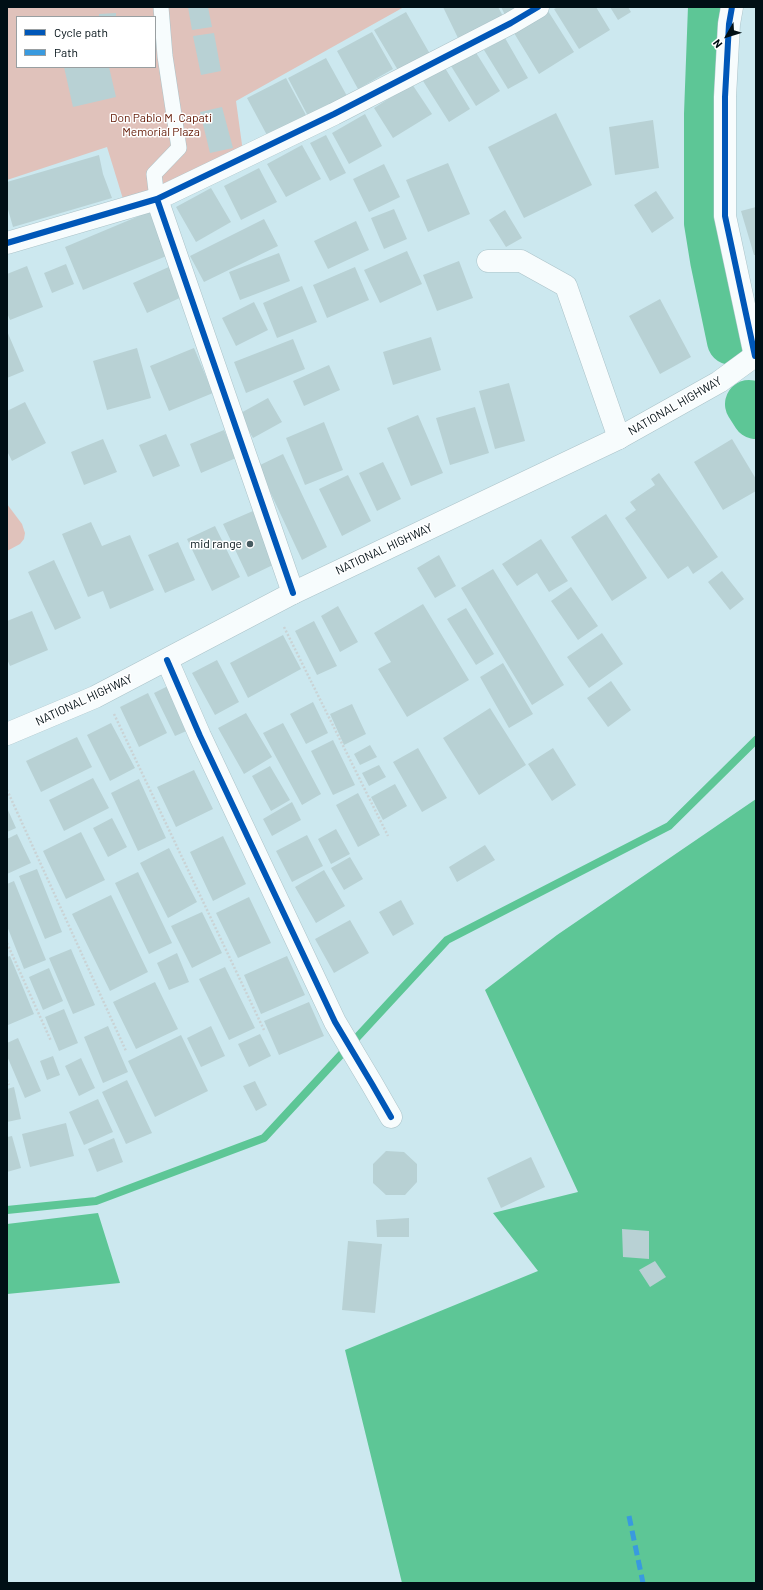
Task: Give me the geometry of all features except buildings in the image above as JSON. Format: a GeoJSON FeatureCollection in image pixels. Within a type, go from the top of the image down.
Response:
{"type":"FeatureCollection","features":[{"type":"Feature","properties":{"kind":"street"},"geometry":{"type":"LineString","coordinates":[[7,243],[157,199],[334,114],[511,23],[538,7]]}},
{"type":"Feature","properties":{"kind":"street"},"geometry":{"type":"LineString","coordinates":[[732,7],[729,24],[725,97],[725,216],[756,356]]}},
{"type":"Feature","properties":{"kind":"street"},"geometry":{"type":"LineString","coordinates":[[157,199],[293,593]]}},
{"type":"Feature","properties":{"kind":"street"},"geometry":{"type":"LineString","coordinates":[[488,261],[521,261],[566,286],[619,438]]}},
{"type":"Feature","properties":{"kind":"street","name":"NATIONAL HIGHWAY"},"geometry":{"type":"LineString","coordinates":[[7,734],[104,692],[293,593],[619,438],[719,382],[756,356]]}},
{"type":"Feature","properties":{"kind":"street"},"geometry":{"type":"LineString","coordinates":[[167,660],[200,736],[335,1022],[391,1118]]}},
{"type":"Feature","properties":{"kind":"lane"},"geometry":{"type":"LineString","coordinates":[[157,199],[154,174],[180,148],[165,56],[161,7]]}},
{"type":"Feature","properties":{"kind":"path"},"geometry":{"type":"LineString","coordinates":[[273,604],[388,836]]}},
{"type":"Feature","properties":{"kind":"path"},"geometry":{"type":"LineString","coordinates":[[104,692],[264,1030]]}},
{"type":"Feature","properties":{"kind":"path"},"geometry":{"type":"LineString","coordinates":[[7,790],[126,1051]]}},
{"type":"Feature","properties":{"kind":"path"},"geometry":{"type":"LineString","coordinates":[[7,943],[50,1041]]}},
{"type":"Feature","properties":{"kind":"path"},"geometry":{"type":"LineString","coordinates":[[7,1080],[9,1085]]}},
{"type":"Feature","properties":{"kind":"green space","name":"Don Pablo M. Capati Memorial Plaza"},"geometry":{"type":"Polygon","coordinates":[[[7,7],[404,7],[236,101],[243,152],[205,171],[123,199],[107,147],[7,180],[7,7]]]}},
{"type":"Feature","properties":{"kind":"green space"},"geometry":{"type":"Polygon","coordinates":[[[7,504],[22,524],[25,533],[24,539],[20,544],[7,551],[7,504]]]}},
{"type":"Feature","properties":{"kind":"shaded area"},"geometry":{"type":"Polygon","coordinates":[[[756,799],[756,1583],[402,1583],[345,1350],[538,1271],[493,1213],[578,1192],[485,990],[557,935],[756,799]]]}},
{"type":"Feature","properties":{"kind":"shaded area"},"geometry":{"type":"Polygon","coordinates":[[[98,1213],[120,1283],[7,1294],[7,1224],[98,1213]]]}},
{"type":"Feature","properties":{"kind":"waterway"},"geometry":{"type":"LineString","coordinates":[[712,7],[708,114],[708,223],[731,341]]}},
{"type":"Feature","properties":{"kind":"waterway"},"geometry":{"type":"LineString","coordinates":[[749,404],[756,415]]}},
{"type":"Feature","properties":{"kind":"waterway"},"geometry":{"type":"LineString","coordinates":[[7,1210],[96,1201],[264,1138],[447,940],[669,826],[756,740]]}},
{"type":"Feature","properties":{"kind":"marked path"},"geometry":{"type":"LineString","coordinates":[[629,1516],[643,1583]]}},
{"type":"Feature","properties":{"kind":"cycle path"},"geometry":{"type":"LineString","coordinates":[[7,243],[157,199],[334,114],[511,23],[538,7]]}},
{"type":"Feature","properties":{"kind":"cycle path"},"geometry":{"type":"LineString","coordinates":[[732,7],[729,24],[725,97],[725,216],[755,356]]}},
{"type":"Feature","properties":{"kind":"cycle path"},"geometry":{"type":"LineString","coordinates":[[157,199],[293,593]]}},
{"type":"Feature","properties":{"kind":"cycle path"},"geometry":{"type":"LineString","coordinates":[[167,660],[200,736],[335,1022],[391,1117]]}},
{"type":"Feature","properties":{"kind":"place","name":"mid range"},"geometry":{"type":"Point","coordinates":[250,544]}}]}
